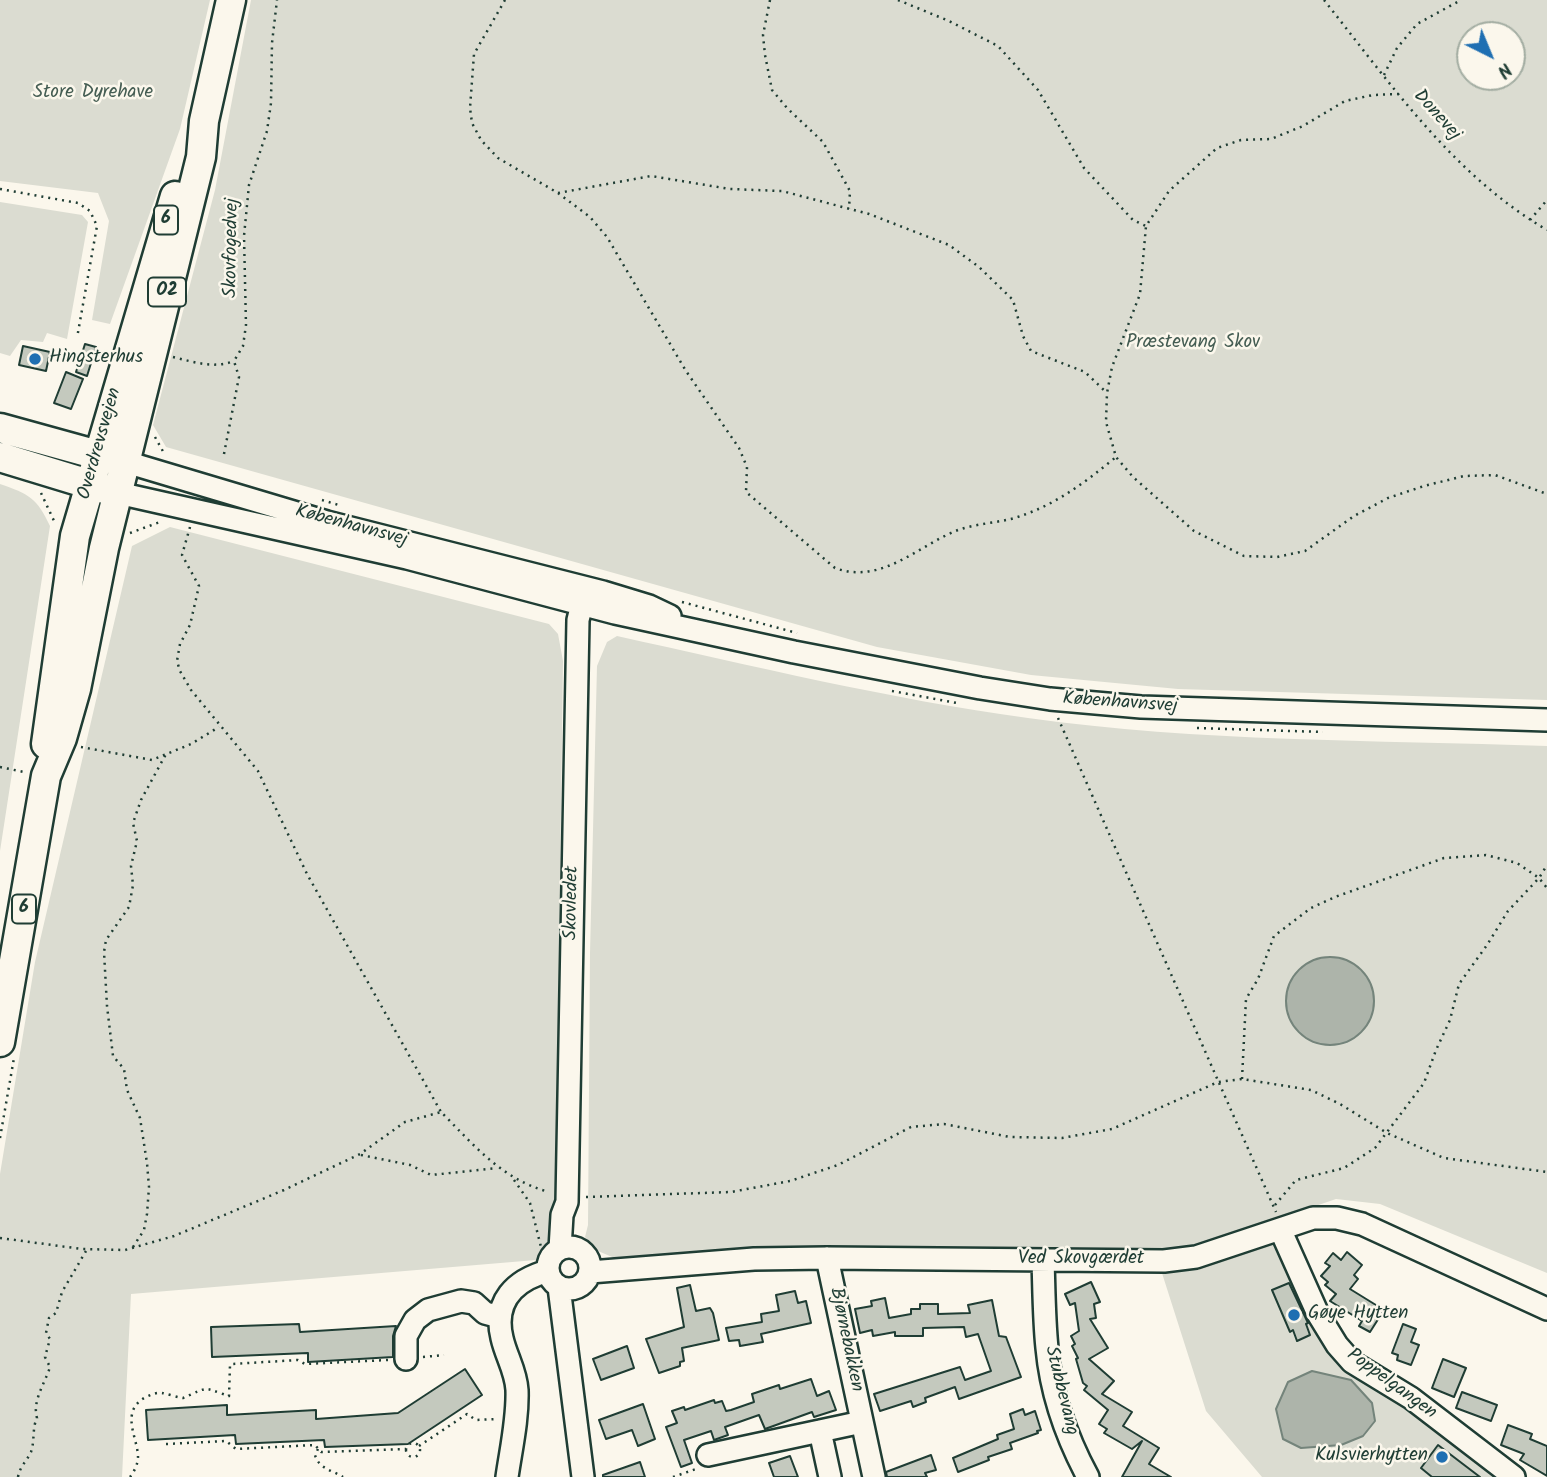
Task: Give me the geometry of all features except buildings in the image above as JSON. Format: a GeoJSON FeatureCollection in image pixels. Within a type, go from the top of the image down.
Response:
{"type":"FeatureCollection","features":[{"type":"Feature","properties":{"kind":"main road","name":"Overdrevsvejen"},"geometry":{"type":"LineString","coordinates":[[46,776],[62,738],[76,690],[104,548],[118,493],[136,448],[152,352],[201,157],[204,121],[231,0]]}},
{"type":"Feature","properties":{"kind":"main road","name":"Overdrevsvejen"},"geometry":{"type":"LineString","coordinates":[[8,1044],[46,776],[46,739],[75,537],[168,214],[204,121]]}},
{"type":"Feature","properties":{"kind":"main road","name":"Københavnsvej"},"geometry":{"type":"LineString","coordinates":[[0,428],[97,455],[136,448]]}},
{"type":"Feature","properties":{"kind":"main road","name":"Københavnsvej"},"geometry":{"type":"LineString","coordinates":[[0,457],[118,493]]}},
{"type":"Feature","properties":{"kind":"street","name":"Københavnsvej"},"geometry":{"type":"LineString","coordinates":[[136,448],[327,522],[700,631],[980,688],[1050,699],[1141,708],[1547,720]]}},
{"type":"Feature","properties":{"kind":"street","name":"Københavnsvej"},"geometry":{"type":"LineString","coordinates":[[118,493],[584,596]]}},
{"type":"Feature","properties":{"kind":"street","name":"Skovledet"},"geometry":{"type":"LineString","coordinates":[[583,1477],[569,1364],[562,1215],[567,1200],[578,631],[584,596]]}},
{"type":"Feature","properties":{"kind":"street","name":"Ved Skovgærdet"},"geometry":{"type":"LineString","coordinates":[[500,1318],[508,1296],[516,1285],[530,1276],[565,1268],[827,1258],[1164,1261],[1196,1257],[1313,1218],[1337,1218],[1363,1224],[1547,1308]]}},
{"type":"Feature","properties":{"kind":"street","name":"Poppelgangen"},"geometry":{"type":"LineString","coordinates":[[1280,1229],[1318,1314],[1337,1345],[1352,1362],[1411,1398],[1514,1477]]}},
{"type":"Feature","properties":{"kind":"street","name":"Bjørnebakken"},"geometry":{"type":"LineString","coordinates":[[827,1258],[874,1477]]}},
{"type":"Feature","properties":{"kind":"street","name":"Stubbevang"},"geometry":{"type":"LineString","coordinates":[[1043,1260],[1047,1350],[1059,1405],[1076,1454],[1088,1477]]}},
{"type":"Feature","properties":{"kind":"street"},"geometry":{"type":"LineString","coordinates":[[407,1359],[406,1336],[415,1321],[428,1310],[461,1301],[474,1303],[485,1313],[500,1318],[501,1338],[514,1369],[517,1389],[508,1477]]}},
{"type":"Feature","properties":{"kind":"street"},"geometry":{"type":"LineString","coordinates":[[708,1455],[862,1422]]}},
{"type":"Feature","properties":{"kind":"street"},"geometry":{"type":"LineString","coordinates":[[820,1431],[830,1477]]}},
{"type":"Feature","properties":{"kind":"path","name":"Skovfogedvej"},"geometry":{"type":"LineString","coordinates":[[224,454],[239,377],[234,360],[243,346],[246,325],[245,223],[249,185],[267,131],[277,0]]}},
{"type":"Feature","properties":{"kind":"path"},"geometry":{"type":"LineString","coordinates":[[505,0],[474,54],[470,108],[472,123],[481,140],[498,158],[558,193],[590,217],[618,253],[686,371],[739,448],[747,467],[746,492],[835,568],[849,573],[873,571],[897,563],[960,529],[1013,518],[1035,510],[1072,493],[1116,457]]}},
{"type":"Feature","properties":{"kind":"path"},"geometry":{"type":"LineString","coordinates":[[771,0],[764,35],[772,90],[823,142],[850,191],[849,209]]}},
{"type":"Feature","properties":{"kind":"path"},"geometry":{"type":"LineString","coordinates":[[898,0],[949,21],[998,46],[1038,90],[1084,168],[1133,220],[1146,226]]}},
{"type":"Feature","properties":{"kind":"path","name":"Donevej"},"geometry":{"type":"LineString","coordinates":[[1324,0],[1427,130],[1484,186],[1547,230]]}},
{"type":"Feature","properties":{"kind":"path"},"geometry":{"type":"LineString","coordinates":[[1452,0],[1459,1]]}},
{"type":"Feature","properties":{"kind":"path"},"geometry":{"type":"LineString","coordinates":[[1384,75],[1397,48],[1417,24],[1459,1]]}},
{"type":"Feature","properties":{"kind":"path"},"geometry":{"type":"LineString","coordinates":[[1399,94],[1373,95],[1345,101],[1303,127],[1271,139],[1241,140],[1217,148],[1169,191],[1146,226],[1140,294],[1112,367],[1107,393],[1106,422],[1116,457],[1133,477],[1194,531],[1244,556],[1278,557],[1306,551],[1354,516],[1388,498],[1464,476],[1495,475],[1547,494]]}},
{"type":"Feature","properties":{"kind":"path"},"geometry":{"type":"LineString","coordinates":[[558,193],[651,176],[730,189],[782,191],[891,222],[948,245],[969,260],[1013,300],[1031,351],[1085,372],[1107,393]]}},
{"type":"Feature","properties":{"kind":"path"},"geometry":{"type":"LineString","coordinates":[[0,189],[78,203],[90,211],[97,226],[77,338]]}},
{"type":"Feature","properties":{"kind":"path"},"geometry":{"type":"LineString","coordinates":[[1530,220],[1547,200]]}},
{"type":"Feature","properties":{"kind":"path"},"geometry":{"type":"LineString","coordinates":[[152,352],[209,365],[223,365],[234,360]]}},
{"type":"Feature","properties":{"kind":"path"},"geometry":{"type":"LineString","coordinates":[[136,448],[165,456]]}},
{"type":"Feature","properties":{"kind":"path"},"geometry":{"type":"LineString","coordinates":[[136,448],[173,457]]}},
{"type":"Feature","properties":{"kind":"path"},"geometry":{"type":"LineString","coordinates":[[39,490],[55,523]]}},
{"type":"Feature","properties":{"kind":"path"},"geometry":{"type":"LineString","coordinates":[[313,498],[353,509]]}},
{"type":"Feature","properties":{"kind":"path"},"geometry":{"type":"LineString","coordinates":[[122,536],[164,520]]}},
{"type":"Feature","properties":{"kind":"path"},"geometry":{"type":"LineString","coordinates":[[190,526],[183,555],[199,586],[190,625],[180,644],[177,662],[191,691],[258,771],[307,874],[441,1112],[497,1168],[531,1187],[567,1200],[731,1192],[790,1181],[838,1165],[911,1126],[944,1124],[1010,1137],[1062,1138],[1112,1129],[1218,1082],[1242,1079],[1311,1090],[1387,1133],[1444,1158],[1547,1172]]}},
{"type":"Feature","properties":{"kind":"path"},"geometry":{"type":"LineString","coordinates":[[680,601],[807,635]]}},
{"type":"Feature","properties":{"kind":"path"},"geometry":{"type":"LineString","coordinates":[[1050,699],[1274,1206],[1280,1229]]}},
{"type":"Feature","properties":{"kind":"path"},"geometry":{"type":"LineString","coordinates":[[77,746],[152,760],[191,744],[219,727]]}},
{"type":"Feature","properties":{"kind":"path"},"geometry":{"type":"LineString","coordinates":[[132,1247],[144,1230],[147,1214],[147,1163],[140,1118],[127,1090],[124,1069],[113,1056],[104,952],[106,940],[129,907],[133,884],[131,866],[137,841],[133,822],[141,800],[166,754]]}},
{"type":"Feature","properties":{"kind":"path"},"geometry":{"type":"LineString","coordinates":[[0,767],[46,776]]}},
{"type":"Feature","properties":{"kind":"path"},"geometry":{"type":"LineString","coordinates":[[1242,1079],[1246,999],[1258,979],[1274,936],[1311,908],[1444,858],[1486,855],[1517,863],[1539,878],[1547,888]]}},
{"type":"Feature","properties":{"kind":"path"},"geometry":{"type":"LineString","coordinates":[[1274,1206],[1296,1180],[1344,1167],[1376,1148],[1424,1083],[1450,1020],[1458,984],[1508,911],[1539,878],[1547,865]]}},
{"type":"Feature","properties":{"kind":"path"},"geometry":{"type":"LineString","coordinates":[[0,1138],[8,1044]]}},
{"type":"Feature","properties":{"kind":"path"},"geometry":{"type":"LineString","coordinates":[[0,1238],[87,1250],[125,1250],[174,1236],[284,1190],[360,1154],[405,1122],[441,1112]]}},
{"type":"Feature","properties":{"kind":"path"},"geometry":{"type":"LineString","coordinates":[[360,1154],[410,1165],[431,1175],[497,1168]]}},
{"type":"Feature","properties":{"kind":"path"},"geometry":{"type":"LineString","coordinates":[[512,1177],[530,1203],[539,1243],[565,1268]]}},
{"type":"Feature","properties":{"kind":"path"},"geometry":{"type":"LineString","coordinates":[[18,1477],[19,1468],[30,1455],[34,1437],[33,1425],[37,1418],[37,1398],[50,1367],[45,1357],[50,1339],[46,1333],[49,1318],[56,1313],[62,1292],[87,1250]]}},
{"type":"Feature","properties":{"kind":"path"},"geometry":{"type":"LineString","coordinates":[[130,1477],[138,1457],[133,1439],[133,1411],[138,1402],[147,1396],[164,1393],[183,1398],[205,1387],[229,1396],[230,1364],[298,1360],[305,1364],[444,1355]]}},
{"type":"Feature","properties":{"kind":"path"},"geometry":{"type":"LineString","coordinates":[[419,1446],[467,1414],[483,1421],[516,1416]]}},
{"type":"Feature","properties":{"kind":"path"},"geometry":{"type":"LineString","coordinates":[[166,1444],[226,1441],[236,1449],[315,1445],[321,1452],[406,1449],[411,1443],[419,1446]]}},
{"type":"Feature","properties":{"kind":"path"},"geometry":{"type":"LineString","coordinates":[[406,1449],[408,1455],[414,1457],[419,1454],[419,1446]]}},
{"type":"Feature","properties":{"kind":"path"},"geometry":{"type":"LineString","coordinates":[[318,1449],[316,1460],[328,1471],[343,1477]]}},
{"type":"Feature","properties":{"kind":"green space","name":"Store Dyrehave"},"geometry":{"type":"Polygon","coordinates":[[[0,0],[210,0],[180,129],[110,324],[92,320],[109,221],[98,193],[0,181],[0,0]]]}},
{"type":"Feature","properties":{"kind":"green space","name":"Præstevang Skov"},"geometry":{"type":"Polygon","coordinates":[[[251,0],[1547,0],[1547,700],[1178,689],[1031,675],[877,647],[166,447],[153,425],[215,190],[251,0]]]}},
{"type":"Feature","properties":{"kind":"green space"},"geometry":{"type":"Polygon","coordinates":[[[0,202],[82,215],[88,222],[67,339],[47,333],[43,342],[21,340],[10,356],[0,353],[0,202]]]}},
{"type":"Feature","properties":{"kind":"green space"},"geometry":{"type":"Polygon","coordinates":[[[0,484],[31,498],[50,526],[0,851],[0,484]]]}},
{"type":"Feature","properties":{"kind":"green space"},"geometry":{"type":"Polygon","coordinates":[[[170,527],[549,624],[558,634],[563,661],[559,960],[560,1208],[552,1240],[536,1260],[131,1294],[122,1477],[0,1477],[0,1174],[35,962],[132,546],[170,527]]]}},
{"type":"Feature","properties":{"kind":"green space"},"geometry":{"type":"Polygon","coordinates":[[[617,636],[924,701],[1092,726],[1287,739],[1547,746],[1547,1273],[1380,1204],[1336,1199],[1192,1248],[1156,1252],[825,1247],[617,1259],[598,1251],[585,1237],[588,1225],[590,953],[597,666],[607,642],[617,636]],[[1329,956],[1302,966],[1298,1032],[1323,1045],[1371,1018],[1373,1004],[1371,985],[1366,978],[1329,956]]]}},
{"type":"Feature","properties":{"kind":"green space"},"geometry":{"type":"Polygon","coordinates":[[[1274,1240],[1331,1346],[1501,1477],[1262,1477],[1206,1411],[1161,1270],[1274,1240]]]}},
{"type":"Feature","properties":{"kind":"shaded area"},"geometry":{"type":"Polygon","coordinates":[[[1330,957],[1347,960],[1361,970],[1371,984],[1374,1001],[1371,1018],[1361,1032],[1347,1042],[1330,1045],[1313,1042],[1299,1032],[1289,1018],[1286,1001],[1289,984],[1299,970],[1313,960],[1330,957]]]}},
{"type":"Feature","properties":{"kind":"shaded area"},"geometry":{"type":"Polygon","coordinates":[[[1312,1371],[1351,1380],[1372,1403],[1375,1421],[1363,1436],[1341,1445],[1301,1448],[1283,1439],[1276,1409],[1288,1382],[1312,1371]]]}},
{"type":"Feature","properties":{"kind":"place","name":"Hingsterhus"},"geometry":{"type":"Point","coordinates":[35,359]}},
{"type":"Feature","properties":{"kind":"place","name":"Gøye Hytten"},"geometry":{"type":"Point","coordinates":[1294,1315]}},
{"type":"Feature","properties":{"kind":"place","name":"Kulsvierhytten"},"geometry":{"type":"Point","coordinates":[1442,1457]}}]}
